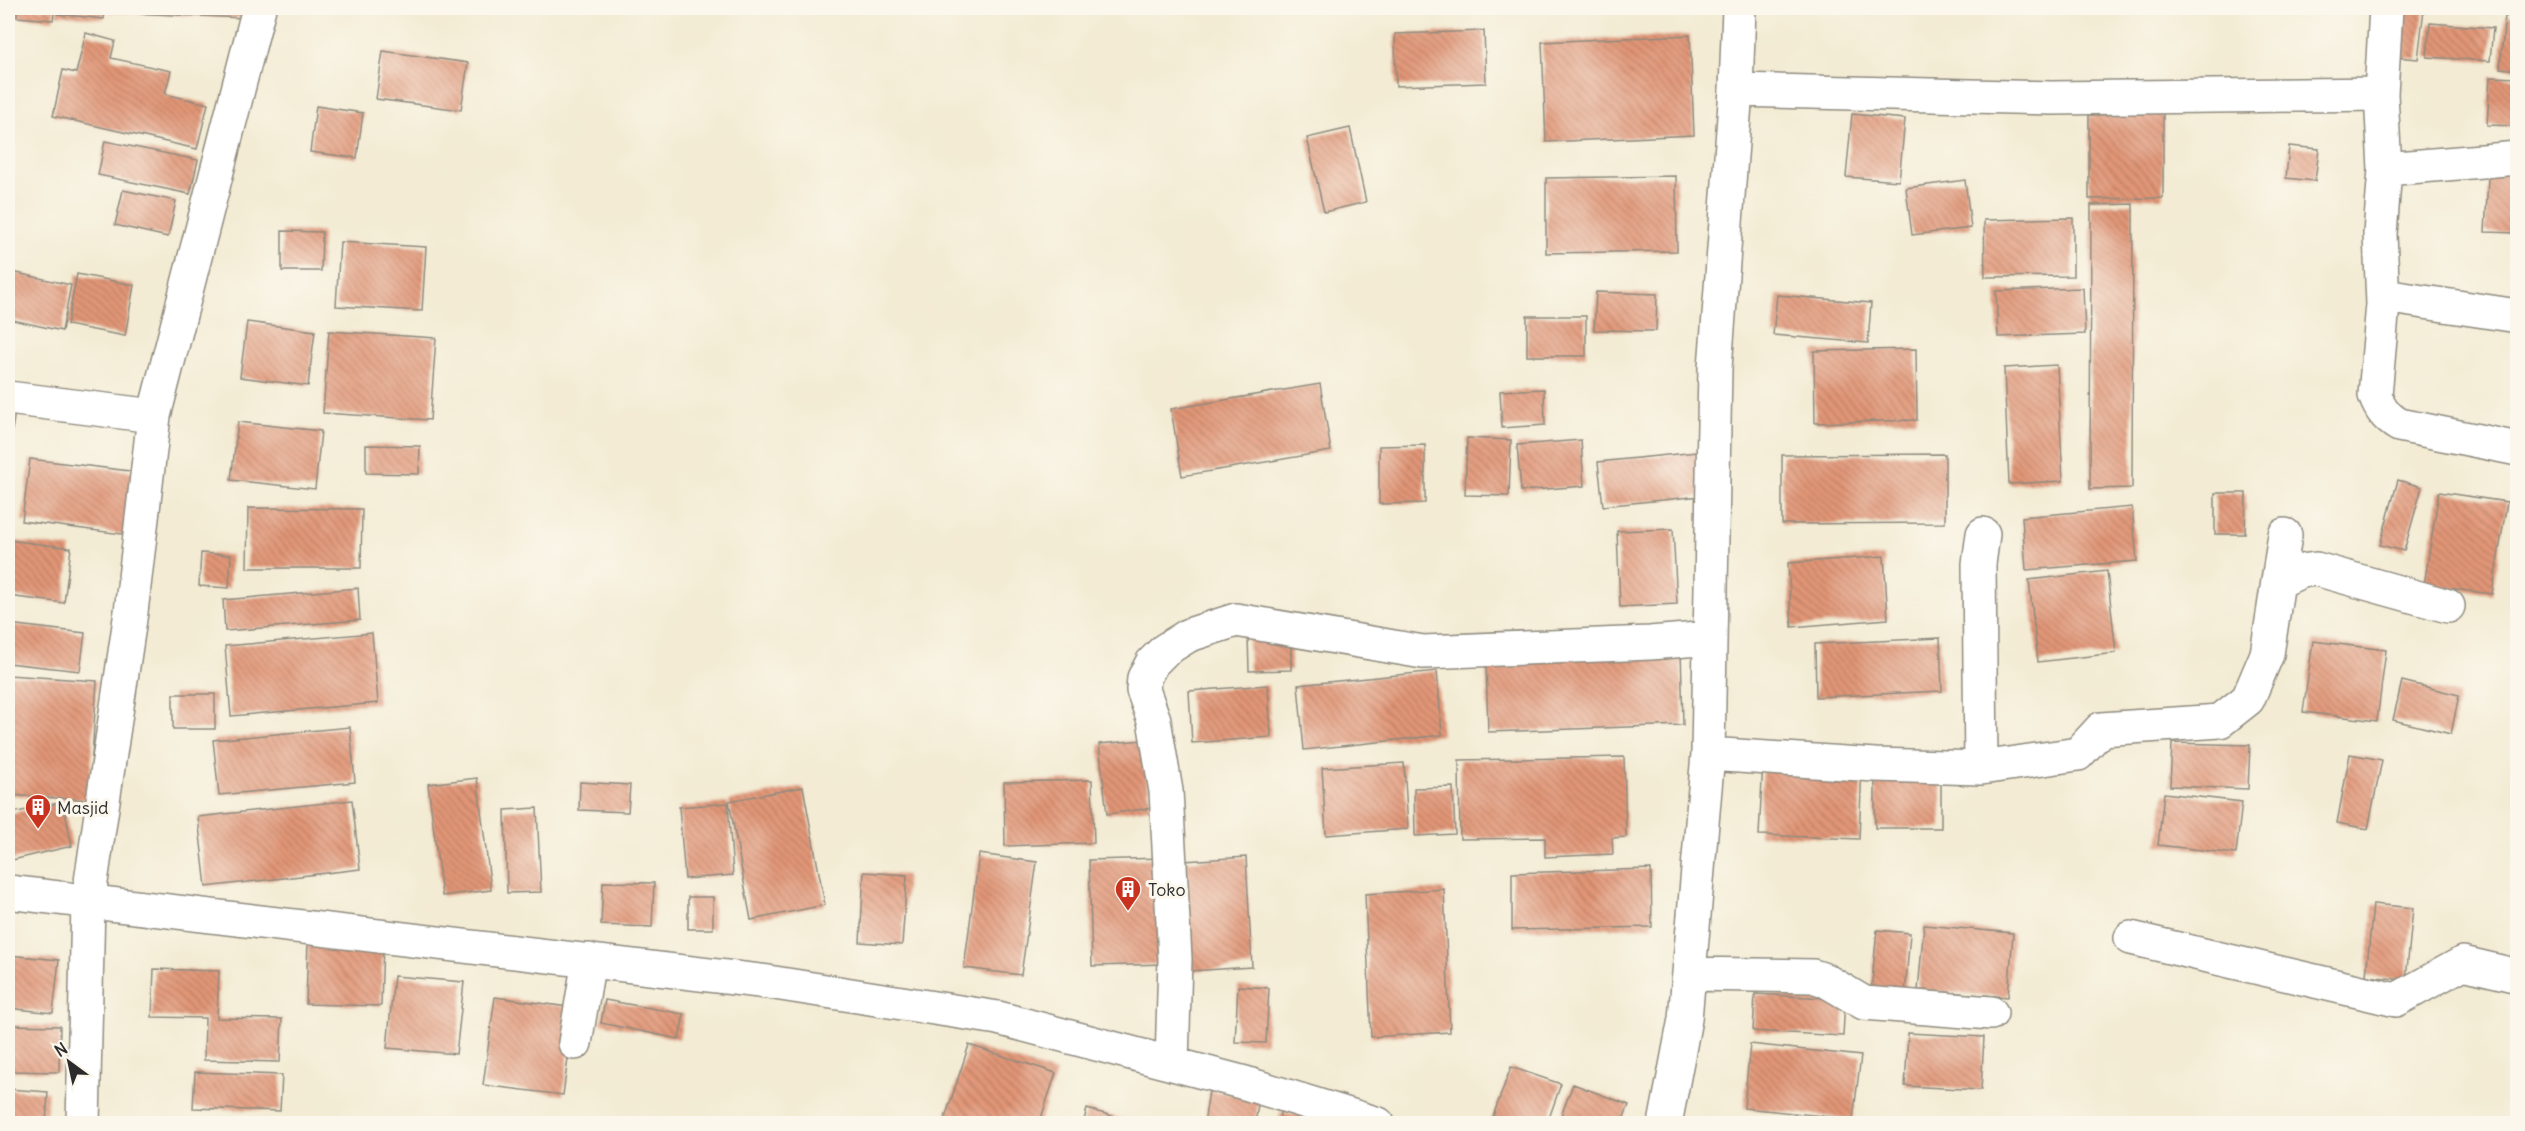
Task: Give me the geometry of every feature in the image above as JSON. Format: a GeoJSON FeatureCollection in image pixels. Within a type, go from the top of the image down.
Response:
{"type":"FeatureCollection","features":[{"type":"Feature","properties":{"kind":"street"},"geometry":{"type":"LineString","coordinates":[[82,1124],[88,902],[131,612],[154,416],[259,8]]}},
{"type":"Feature","properties":{"kind":"street"},"geometry":{"type":"LineString","coordinates":[[1665,1124],[1685,1019],[1708,754],[1715,368],[1736,90],[1738,8]]}},
{"type":"Feature","properties":{"kind":"street"},"geometry":{"type":"LineString","coordinates":[[2386,8],[2381,94],[2385,169],[2380,234],[2383,304],[2375,395],[2381,410],[2399,425],[2517,449]]}},
{"type":"Feature","properties":{"kind":"street"},"geometry":{"type":"LineString","coordinates":[[1736,90],[2051,98],[2381,94]]}},
{"type":"Feature","properties":{"kind":"street"},"geometry":{"type":"LineString","coordinates":[[2385,169],[2517,158]]}},
{"type":"Feature","properties":{"kind":"street"},"geometry":{"type":"LineString","coordinates":[[2383,304],[2397,298],[2517,316]]}},
{"type":"Feature","properties":{"kind":"street"},"geometry":{"type":"LineString","coordinates":[[8,398],[154,416]]}},
{"type":"Feature","properties":{"kind":"street"},"geometry":{"type":"LineString","coordinates":[[1981,768],[1979,564],[1983,534]]}},
{"type":"Feature","properties":{"kind":"street"},"geometry":{"type":"LineString","coordinates":[[1708,754],[1875,765],[1981,768],[2078,754],[2101,729],[2220,721],[2248,699],[2267,654],[2285,535]]}},
{"type":"Feature","properties":{"kind":"street"},"geometry":{"type":"LineString","coordinates":[[2278,582],[2301,571],[2316,569],[2448,606]]}},
{"type":"Feature","properties":{"kind":"street"},"geometry":{"type":"LineString","coordinates":[[1172,1064],[1175,959],[1166,791],[1154,720],[1143,690],[1144,678],[1152,663],[1165,650],[1189,635],[1236,621],[1423,652],[1650,643],[1710,638]]}},
{"type":"Feature","properties":{"kind":"street"},"geometry":{"type":"LineString","coordinates":[[8,892],[768,982],[998,1018],[1245,1083],[1378,1124]]}},
{"type":"Feature","properties":{"kind":"street"},"geometry":{"type":"LineString","coordinates":[[2132,938],[2396,1000],[2463,963],[2517,976]]}},
{"type":"Feature","properties":{"kind":"street"},"geometry":{"type":"LineString","coordinates":[[575,1043],[589,960]]}},
{"type":"Feature","properties":{"kind":"street"},"geometry":{"type":"LineString","coordinates":[[1689,974],[1813,976],[1825,980],[1864,1003],[1992,1013]]}},
{"type":"Feature","properties":{"kind":"building"},"geometry":{"type":"Polygon","coordinates":[[[17,8],[55,8],[53,20],[17,17],[17,8]]]}},
{"type":"Feature","properties":{"kind":"building"},"geometry":{"type":"Polygon","coordinates":[[[58,8],[105,8],[104,19],[57,14],[58,8]]]}},
{"type":"Feature","properties":{"kind":"building"},"geometry":{"type":"Polygon","coordinates":[[[109,8],[245,8],[244,18],[109,12],[109,8]]]}},
{"type":"Feature","properties":{"kind":"building"},"geometry":{"type":"Polygon","coordinates":[[[2401,8],[2424,9],[2418,59],[2395,57],[2401,8]]]}},
{"type":"Feature","properties":{"kind":"building"},"geometry":{"type":"Polygon","coordinates":[[[2505,16],[2518,17],[2518,70],[2500,68],[2505,16]]]}},
{"type":"Feature","properties":{"kind":"building"},"geometry":{"type":"Polygon","coordinates":[[[2430,23],[2493,28],[2490,61],[2427,57],[2430,23]]]}},
{"type":"Feature","properties":{"kind":"building"},"geometry":{"type":"Polygon","coordinates":[[[1484,31],[1486,83],[1396,86],[1395,34],[1484,31]]]}},
{"type":"Feature","properties":{"kind":"building"},"geometry":{"type":"Polygon","coordinates":[[[86,33],[115,41],[111,58],[171,71],[165,94],[208,104],[197,149],[53,116],[63,70],[76,73],[86,33]]]}},
{"type":"Feature","properties":{"kind":"building"},"geometry":{"type":"Polygon","coordinates":[[[1690,35],[1694,135],[1546,142],[1542,42],[1690,35]]]}},
{"type":"Feature","properties":{"kind":"building"},"geometry":{"type":"Polygon","coordinates":[[[383,51],[468,63],[461,110],[376,99],[383,51]]]}},
{"type":"Feature","properties":{"kind":"building"},"geometry":{"type":"Polygon","coordinates":[[[2490,77],[2518,78],[2518,126],[2487,125],[2490,77]]]}},
{"type":"Feature","properties":{"kind":"building"},"geometry":{"type":"Polygon","coordinates":[[[316,106],[363,113],[357,158],[310,152],[316,106]]]}},
{"type":"Feature","properties":{"kind":"building"},"geometry":{"type":"Polygon","coordinates":[[[2163,113],[2163,198],[2089,199],[2089,115],[2163,113]]]}},
{"type":"Feature","properties":{"kind":"building"},"geometry":{"type":"Polygon","coordinates":[[[1852,114],[1905,119],[1899,181],[1846,177],[1852,114]]]}},
{"type":"Feature","properties":{"kind":"building"},"geometry":{"type":"Polygon","coordinates":[[[1350,128],[1366,202],[1324,212],[1307,138],[1350,128]]]}},
{"type":"Feature","properties":{"kind":"building"},"geometry":{"type":"Polygon","coordinates":[[[105,141],[198,160],[190,194],[98,175],[105,141]]]}},
{"type":"Feature","properties":{"kind":"building"},"geometry":{"type":"Polygon","coordinates":[[[2289,146],[2319,149],[2315,181],[2286,178],[2289,146]]]}},
{"type":"Feature","properties":{"kind":"building"},"geometry":{"type":"Polygon","coordinates":[[[2489,161],[2518,162],[2518,233],[2485,232],[2489,161]]]}},
{"type":"Feature","properties":{"kind":"building"},"geometry":{"type":"Polygon","coordinates":[[[1676,176],[1677,251],[1546,253],[1546,178],[1676,176]]]}},
{"type":"Feature","properties":{"kind":"building"},"geometry":{"type":"Polygon","coordinates":[[[1965,180],[1971,228],[1912,235],[1906,188],[1965,180]]]}},
{"type":"Feature","properties":{"kind":"building"},"geometry":{"type":"Polygon","coordinates":[[[123,190],[176,201],[168,237],[115,225],[123,190]]]}},
{"type":"Feature","properties":{"kind":"building"},"geometry":{"type":"Polygon","coordinates":[[[2133,204],[2132,488],[2090,489],[2091,205],[2133,204]]]}},
{"type":"Feature","properties":{"kind":"building"},"geometry":{"type":"Polygon","coordinates":[[[2073,218],[2073,276],[1985,277],[1984,220],[2073,218]]]}},
{"type":"Feature","properties":{"kind":"building"},"geometry":{"type":"Polygon","coordinates":[[[282,231],[322,232],[321,271],[282,271],[282,231]]]}},
{"type":"Feature","properties":{"kind":"building"},"geometry":{"type":"Polygon","coordinates":[[[340,242],[426,247],[422,311],[336,306],[340,242]]]}},
{"type":"Feature","properties":{"kind":"building"},"geometry":{"type":"Polygon","coordinates":[[[8,271],[71,285],[62,331],[8,319],[8,271]]]}},
{"type":"Feature","properties":{"kind":"building"},"geometry":{"type":"Polygon","coordinates":[[[77,274],[134,285],[125,336],[67,325],[77,274]]]}},
{"type":"Feature","properties":{"kind":"building"},"geometry":{"type":"Polygon","coordinates":[[[2083,288],[2085,334],[1998,337],[1996,291],[2083,288]]]}},
{"type":"Feature","properties":{"kind":"building"},"geometry":{"type":"Polygon","coordinates":[[[1596,292],[1657,294],[1656,331],[1594,330],[1596,292]]]}},
{"type":"Feature","properties":{"kind":"building"},"geometry":{"type":"Polygon","coordinates":[[[1777,295],[1871,303],[1868,343],[1773,335],[1777,295]]]}},
{"type":"Feature","properties":{"kind":"building"},"geometry":{"type":"Polygon","coordinates":[[[1527,316],[1586,316],[1586,356],[1527,356],[1527,316]]]}},
{"type":"Feature","properties":{"kind":"building"},"geometry":{"type":"Polygon","coordinates":[[[247,322],[315,331],[308,386],[240,377],[247,322]]]}},
{"type":"Feature","properties":{"kind":"building"},"geometry":{"type":"Polygon","coordinates":[[[329,331],[436,338],[430,420],[323,413],[329,331]]]}},
{"type":"Feature","properties":{"kind":"building"},"geometry":{"type":"Polygon","coordinates":[[[1916,349],[1917,420],[1815,423],[1814,351],[1916,349]]]}},
{"type":"Feature","properties":{"kind":"building"},"geometry":{"type":"Polygon","coordinates":[[[2057,365],[2063,481],[2009,484],[2004,368],[2057,365]]]}},
{"type":"Feature","properties":{"kind":"building"},"geometry":{"type":"Polygon","coordinates":[[[1320,384],[1331,451],[1182,476],[1171,409],[1320,384]]]}},
{"type":"Feature","properties":{"kind":"building"},"geometry":{"type":"Polygon","coordinates":[[[1544,389],[1545,425],[1502,428],[1500,391],[1544,389]]]}},
{"type":"Feature","properties":{"kind":"building"},"geometry":{"type":"Polygon","coordinates":[[[8,411],[15,412],[9,449],[8,449],[8,411]]]}},
{"type":"Feature","properties":{"kind":"building"},"geometry":{"type":"Polygon","coordinates":[[[238,422],[321,431],[315,489],[231,480],[238,422]]]}},
{"type":"Feature","properties":{"kind":"building"},"geometry":{"type":"Polygon","coordinates":[[[1467,438],[1511,440],[1509,496],[1465,495],[1467,438]]]}},
{"type":"Feature","properties":{"kind":"building"},"geometry":{"type":"Polygon","coordinates":[[[1581,440],[1584,486],[1521,491],[1517,445],[1581,440]]]}},
{"type":"Feature","properties":{"kind":"building"},"geometry":{"type":"Polygon","coordinates":[[[366,445],[420,446],[419,474],[366,473],[366,445]]]}},
{"type":"Feature","properties":{"kind":"building"},"geometry":{"type":"Polygon","coordinates":[[[1425,445],[1425,503],[1379,504],[1379,446],[1425,445]]]}},
{"type":"Feature","properties":{"kind":"building"},"geometry":{"type":"Polygon","coordinates":[[[1697,452],[1701,496],[1603,506],[1598,462],[1697,452]]]}},
{"type":"Feature","properties":{"kind":"building"},"geometry":{"type":"Polygon","coordinates":[[[1945,454],[1945,523],[1782,524],[1782,455],[1945,454]]]}},
{"type":"Feature","properties":{"kind":"building"},"geometry":{"type":"Polygon","coordinates":[[[30,459],[138,472],[129,535],[22,521],[30,459]]]}},
{"type":"Feature","properties":{"kind":"building"},"geometry":{"type":"Polygon","coordinates":[[[2398,480],[2422,487],[2404,551],[2380,545],[2398,480]]]}},
{"type":"Feature","properties":{"kind":"building"},"geometry":{"type":"Polygon","coordinates":[[[2439,492],[2507,502],[2492,594],[2424,585],[2439,492]]]}},
{"type":"Feature","properties":{"kind":"building"},"geometry":{"type":"Polygon","coordinates":[[[2215,493],[2246,493],[2245,534],[2215,534],[2215,493]]]}},
{"type":"Feature","properties":{"kind":"building"},"geometry":{"type":"Polygon","coordinates":[[[2132,507],[2137,561],[2026,570],[2022,517],[2132,507]]]}},
{"type":"Feature","properties":{"kind":"building"},"geometry":{"type":"Polygon","coordinates":[[[248,508],[362,509],[361,568],[247,568],[248,508]]]}},
{"type":"Feature","properties":{"kind":"building"},"geometry":{"type":"Polygon","coordinates":[[[1673,529],[1677,604],[1620,607],[1617,531],[1673,529]]]}},
{"type":"Feature","properties":{"kind":"building"},"geometry":{"type":"Polygon","coordinates":[[[8,540],[71,548],[64,603],[8,596],[8,540]]]}},
{"type":"Feature","properties":{"kind":"building"},"geometry":{"type":"Polygon","coordinates":[[[201,553],[231,555],[229,588],[199,586],[201,553]]]}},
{"type":"Feature","properties":{"kind":"building"},"geometry":{"type":"Polygon","coordinates":[[[1884,556],[1888,619],[1792,627],[1788,563],[1884,556]]]}},
{"type":"Feature","properties":{"kind":"building"},"geometry":{"type":"Polygon","coordinates":[[[2107,571],[2116,653],[2038,662],[2029,580],[2107,571]]]}},
{"type":"Feature","properties":{"kind":"building"},"geometry":{"type":"Polygon","coordinates":[[[358,588],[360,620],[225,631],[223,600],[358,588]]]}},
{"type":"Feature","properties":{"kind":"building"},"geometry":{"type":"Polygon","coordinates":[[[8,624],[85,633],[80,671],[8,663],[8,624]]]}},
{"type":"Feature","properties":{"kind":"building"},"geometry":{"type":"Polygon","coordinates":[[[372,633],[378,703],[231,716],[225,646],[372,633]]]}},
{"type":"Feature","properties":{"kind":"building"},"geometry":{"type":"Polygon","coordinates":[[[1248,636],[1291,636],[1291,670],[1249,671],[1248,636]]]}},
{"type":"Feature","properties":{"kind":"building"},"geometry":{"type":"Polygon","coordinates":[[[1940,638],[1942,691],[1816,697],[1815,644],[1940,638]]]}},
{"type":"Feature","properties":{"kind":"building"},"geometry":{"type":"Polygon","coordinates":[[[2313,641],[2386,650],[2377,721],[2303,712],[2313,641]]]}},
{"type":"Feature","properties":{"kind":"building"},"geometry":{"type":"Polygon","coordinates":[[[1681,650],[1683,725],[1488,732],[1486,657],[1681,650]]]}},
{"type":"Feature","properties":{"kind":"building"},"geometry":{"type":"Polygon","coordinates":[[[1437,671],[1442,735],[1304,750],[1298,685],[1437,671]]]}},
{"type":"Feature","properties":{"kind":"building"},"geometry":{"type":"Polygon","coordinates":[[[8,675],[97,681],[89,800],[8,795],[8,675]]]}},
{"type":"Feature","properties":{"kind":"building"},"geometry":{"type":"Polygon","coordinates":[[[2402,681],[2459,695],[2451,734],[2393,720],[2402,681]]]}},
{"type":"Feature","properties":{"kind":"building"},"geometry":{"type":"Polygon","coordinates":[[[1268,685],[1271,737],[1192,743],[1189,691],[1268,685]]]}},
{"type":"Feature","properties":{"kind":"building"},"geometry":{"type":"Polygon","coordinates":[[[173,694],[215,694],[215,729],[173,729],[173,694]]]}},
{"type":"Feature","properties":{"kind":"building"},"geometry":{"type":"Polygon","coordinates":[[[350,727],[355,782],[219,795],[213,740],[350,727]]]}},
{"type":"Feature","properties":{"kind":"building"},"geometry":{"type":"Polygon","coordinates":[[[1143,740],[1151,808],[1107,814],[1099,744],[1143,740]]]}},
{"type":"Feature","properties":{"kind":"building"},"geometry":{"type":"Polygon","coordinates":[[[2172,743],[2250,745],[2248,789],[2170,786],[2172,743]]]}},
{"type":"Feature","properties":{"kind":"building"},"geometry":{"type":"Polygon","coordinates":[[[2350,754],[2382,760],[2368,829],[2337,823],[2350,754]]]}},
{"type":"Feature","properties":{"kind":"building"},"geometry":{"type":"Polygon","coordinates":[[[1624,757],[1626,837],[1612,838],[1613,854],[1545,857],[1545,838],[1460,839],[1459,760],[1624,757]]]}},
{"type":"Feature","properties":{"kind":"building"},"geometry":{"type":"Polygon","coordinates":[[[1763,762],[1862,765],[1859,839],[1759,835],[1763,762]]]}},
{"type":"Feature","properties":{"kind":"building"},"geometry":{"type":"Polygon","coordinates":[[[1404,763],[1408,829],[1326,835],[1322,768],[1404,763]]]}},
{"type":"Feature","properties":{"kind":"building"},"geometry":{"type":"Polygon","coordinates":[[[1941,776],[1941,828],[1875,828],[1875,777],[1941,776]]]}},
{"type":"Feature","properties":{"kind":"building"},"geometry":{"type":"Polygon","coordinates":[[[477,778],[491,890],[442,896],[428,784],[477,778]]]}},
{"type":"Feature","properties":{"kind":"building"},"geometry":{"type":"Polygon","coordinates":[[[1092,780],[1094,843],[1005,846],[1004,782],[1092,780]]]}},
{"type":"Feature","properties":{"kind":"building"},"geometry":{"type":"Polygon","coordinates":[[[580,782],[630,785],[628,812],[579,810],[580,782]]]}},
{"type":"Feature","properties":{"kind":"building"},"geometry":{"type":"Polygon","coordinates":[[[803,787],[825,905],[751,920],[729,801],[803,787]]]}},
{"type":"Feature","properties":{"kind":"building"},"geometry":{"type":"Polygon","coordinates":[[[1453,787],[1455,834],[1415,836],[1414,788],[1453,787]]]}},
{"type":"Feature","properties":{"kind":"building"},"geometry":{"type":"Polygon","coordinates":[[[2164,793],[2242,802],[2236,854],[2158,845],[2164,793]]]}},
{"type":"Feature","properties":{"kind":"building"},"geometry":{"type":"Polygon","coordinates":[[[352,800],[360,869],[206,887],[198,817],[352,800]]]}},
{"type":"Feature","properties":{"kind":"building","name":"Masjid"},"geometry":{"type":"Polygon","coordinates":[[[63,802],[72,846],[8,861],[8,814],[63,802]]]}},
{"type":"Feature","properties":{"kind":"building"},"geometry":{"type":"Polygon","coordinates":[[[728,803],[733,875],[685,879],[679,807],[728,803]]]}},
{"type":"Feature","properties":{"kind":"building"},"geometry":{"type":"Polygon","coordinates":[[[537,808],[541,892],[507,893],[505,810],[537,808]]]}},
{"type":"Feature","properties":{"kind":"building"},"geometry":{"type":"Polygon","coordinates":[[[979,854],[1037,862],[1021,975],[964,968],[979,854]]]}},
{"type":"Feature","properties":{"kind":"building"},"geometry":{"type":"Polygon","coordinates":[[[1246,857],[1252,967],[1190,971],[1184,861],[1246,857]]]}},
{"type":"Feature","properties":{"kind":"building","name":"Toko"},"geometry":{"type":"Polygon","coordinates":[[[1164,858],[1166,964],[1092,966],[1089,860],[1164,858]]]}},
{"type":"Feature","properties":{"kind":"building"},"geometry":{"type":"Polygon","coordinates":[[[1651,869],[1652,927],[1512,930],[1512,873],[1651,869]]]}},
{"type":"Feature","properties":{"kind":"building"},"geometry":{"type":"Polygon","coordinates":[[[864,872],[907,875],[902,945],[860,942],[864,872]]]}},
{"type":"Feature","properties":{"kind":"building"},"geometry":{"type":"Polygon","coordinates":[[[603,882],[654,883],[652,927],[601,925],[603,882]]]}},
{"type":"Feature","properties":{"kind":"building"},"geometry":{"type":"Polygon","coordinates":[[[1444,889],[1450,1032],[1371,1037],[1365,894],[1444,889]]]}},
{"type":"Feature","properties":{"kind":"building"},"geometry":{"type":"Polygon","coordinates":[[[688,897],[713,897],[713,929],[688,929],[688,897]]]}},
{"type":"Feature","properties":{"kind":"building"},"geometry":{"type":"Polygon","coordinates":[[[2373,904],[2413,908],[2406,980],[2366,976],[2373,904]]]}},
{"type":"Feature","properties":{"kind":"building"},"geometry":{"type":"Polygon","coordinates":[[[1924,925],[2013,933],[2008,997],[1918,990],[1924,925]]]}},
{"type":"Feature","properties":{"kind":"building"},"geometry":{"type":"Polygon","coordinates":[[[1877,930],[1910,933],[1905,995],[1871,992],[1877,930]]]}},
{"type":"Feature","properties":{"kind":"building"},"geometry":{"type":"Polygon","coordinates":[[[308,940],[383,942],[381,1006],[306,1004],[308,940]]]}},
{"type":"Feature","properties":{"kind":"building"},"geometry":{"type":"Polygon","coordinates":[[[8,955],[59,960],[53,1013],[8,1008],[8,955]]]}},
{"type":"Feature","properties":{"kind":"building"},"geometry":{"type":"Polygon","coordinates":[[[154,969],[219,971],[217,1018],[282,1019],[280,1062],[204,1060],[205,1018],[152,1017],[154,969]]]}},
{"type":"Feature","properties":{"kind":"building"},"geometry":{"type":"Polygon","coordinates":[[[394,976],[464,982],[456,1054],[387,1048],[394,976]]]}},
{"type":"Feature","properties":{"kind":"building"},"geometry":{"type":"Polygon","coordinates":[[[1238,986],[1269,988],[1266,1043],[1235,1042],[1238,986]]]}},
{"type":"Feature","properties":{"kind":"building"},"geometry":{"type":"Polygon","coordinates":[[[1755,994],[1845,999],[1843,1036],[1753,1031],[1755,994]]]}},
{"type":"Feature","properties":{"kind":"building"},"geometry":{"type":"Polygon","coordinates":[[[495,997],[575,1008],[563,1095],[483,1085],[495,997]]]}},
{"type":"Feature","properties":{"kind":"building"},"geometry":{"type":"Polygon","coordinates":[[[605,1000],[684,1014],[679,1039],[601,1023],[605,1000]]]}},
{"type":"Feature","properties":{"kind":"building"},"geometry":{"type":"Polygon","coordinates":[[[8,1025],[60,1026],[59,1072],[8,1071],[8,1025]]]}},
{"type":"Feature","properties":{"kind":"building"},"geometry":{"type":"Polygon","coordinates":[[[1908,1033],[1984,1037],[1981,1090],[1905,1086],[1908,1033]]]}},
{"type":"Feature","properties":{"kind":"building"},"geometry":{"type":"Polygon","coordinates":[[[1750,1044],[1861,1056],[1853,1119],[1744,1108],[1750,1044]]]}},
{"type":"Feature","properties":{"kind":"building"},"geometry":{"type":"Polygon","coordinates":[[[969,1045],[1056,1073],[1039,1124],[943,1124],[969,1045]]]}},
{"type":"Feature","properties":{"kind":"building"},"geometry":{"type":"Polygon","coordinates":[[[1511,1067],[1561,1084],[1547,1124],[1490,1124],[1511,1067]]]}},
{"type":"Feature","properties":{"kind":"building"},"geometry":{"type":"Polygon","coordinates":[[[195,1072],[282,1075],[280,1111],[193,1108],[195,1072]]]}},
{"type":"Feature","properties":{"kind":"building"},"geometry":{"type":"Polygon","coordinates":[[[1573,1084],[1629,1105],[1621,1124],[1558,1124],[1573,1084]]]}},
{"type":"Feature","properties":{"kind":"building"},"geometry":{"type":"Polygon","coordinates":[[[8,1089],[48,1092],[46,1124],[8,1124],[8,1089]]]}},
{"type":"Feature","properties":{"kind":"building"},"geometry":{"type":"Polygon","coordinates":[[[1209,1091],[1259,1098],[1255,1124],[1204,1124],[1209,1091]]]}},
{"type":"Feature","properties":{"kind":"building"},"geometry":{"type":"Polygon","coordinates":[[[1087,1109],[1138,1123],[1138,1124],[1083,1124],[1087,1109]]]}},
{"type":"Feature","properties":{"kind":"building"},"geometry":{"type":"Polygon","coordinates":[[[1280,1112],[1357,1122],[1357,1124],[1279,1124],[1280,1112]]]}},
{"type":"Feature","properties":{"kind":"place","name":"Masjid"},"geometry":{"type":"Point","coordinates":[38,830]}},
{"type":"Feature","properties":{"kind":"place","name":"Toko"},"geometry":{"type":"Point","coordinates":[1128,912]}}]}
